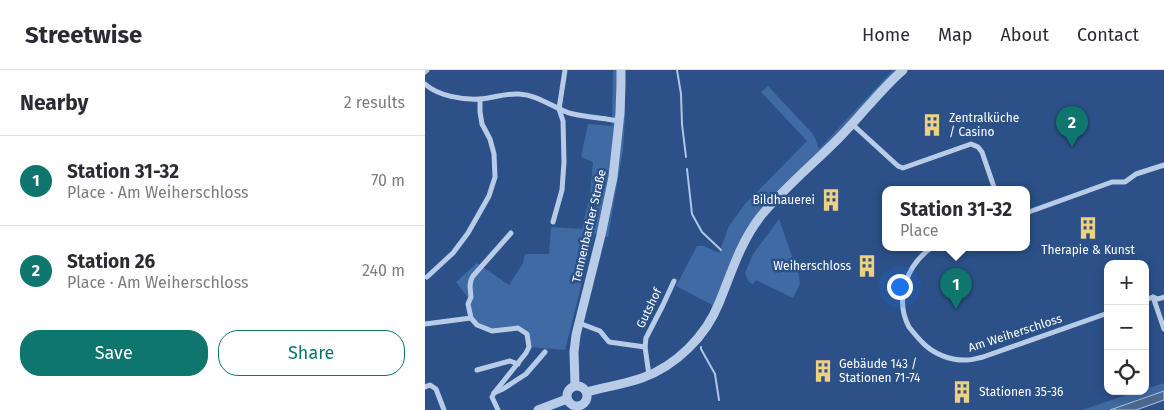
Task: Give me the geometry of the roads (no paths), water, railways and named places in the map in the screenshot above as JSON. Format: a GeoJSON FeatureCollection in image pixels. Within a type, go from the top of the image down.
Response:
{"type":"FeatureCollection","features":[{"type":"Feature","properties":{"kind":"street"},"geometry":{"type":"LineString","coordinates":[[553,222],[563,190],[563,121],[559,109],[565,70]]}},
{"type":"Feature","properties":{"kind":"street","name":"Tennenbacher Straße"},"geometry":{"type":"LineString","coordinates":[[575,385],[574,352],[578,323],[606,214],[616,156],[621,70]]}},
{"type":"Feature","properties":{"kind":"street"},"geometry":{"type":"LineString","coordinates":[[587,392],[649,375],[685,352],[707,326],[719,304],[731,268],[742,245],[760,218],[903,70]]}},
{"type":"Feature","properties":{"kind":"street"},"geometry":{"type":"LineString","coordinates":[[425,84],[437,92],[453,97],[480,99],[519,94],[541,100],[570,113],[619,121]]}},
{"type":"Feature","properties":{"kind":"street"},"geometry":{"type":"LineString","coordinates":[[427,276],[453,253],[468,233],[489,196],[495,177],[494,154],[490,139],[482,124],[480,99]]}},
{"type":"Feature","properties":{"kind":"street"},"geometry":{"type":"LineString","coordinates":[[852,124],[898,166],[903,168],[971,144],[975,145],[982,152],[994,186]]}},
{"type":"Feature","properties":{"kind":"street"},"geometry":{"type":"LineString","coordinates":[[1030,212],[1113,182],[1125,182],[1136,174],[1164,165]]}},
{"type":"Feature","properties":{"kind":"street"},"geometry":{"type":"LineString","coordinates":[[498,410],[493,397],[494,393],[529,347],[527,334],[518,328],[493,331],[477,325],[471,318],[468,304],[471,297],[470,286],[473,276],[511,233]]}},
{"type":"Feature","properties":{"kind":"street","name":"Am Weiherschloss"},"geometry":{"type":"LineString","coordinates":[[927,251],[912,267],[904,288],[903,302],[906,320],[910,328],[928,348],[941,355],[969,360],[983,357],[1104,314]]}},
{"type":"Feature","properties":{"kind":"street","name":"Gutshof"},"geometry":{"type":"LineString","coordinates":[[649,375],[645,347],[646,338],[674,281]]}},
{"type":"Feature","properties":{"kind":"street"},"geometry":{"type":"LineString","coordinates":[[1149,299],[1164,297]]}},
{"type":"Feature","properties":{"kind":"street"},"geometry":{"type":"LineString","coordinates":[[1153,298],[1164,329]]}},
{"type":"Feature","properties":{"kind":"street"},"geometry":{"type":"LineString","coordinates":[[425,324],[471,318]]}},
{"type":"Feature","properties":{"kind":"street"},"geometry":{"type":"LineString","coordinates":[[578,323],[600,331],[609,342],[645,347]]}},
{"type":"Feature","properties":{"kind":"street"},"geometry":{"type":"LineString","coordinates":[[494,393],[526,374],[545,352]]}},
{"type":"Feature","properties":{"kind":"street"},"geometry":{"type":"LineString","coordinates":[[477,370],[510,361],[517,364]]}},
{"type":"Feature","properties":{"kind":"street"},"geometry":{"type":"LineString","coordinates":[[425,387],[430,385],[436,389],[444,410]]}},
{"type":"Feature","properties":{"kind":"street"},"geometry":{"type":"LineString","coordinates":[[575,385],[583,386],[587,392],[586,401],[580,408],[572,405],[567,399],[568,391],[575,385]]}},
{"type":"Feature","properties":{"kind":"street"},"geometry":{"type":"LineString","coordinates":[[538,410],[567,399]]}},
{"type":"Feature","properties":{"kind":"waterway"},"geometry":{"type":"LineString","coordinates":[[677,70],[681,94],[686,157]]}},
{"type":"Feature","properties":{"kind":"waterway"},"geometry":{"type":"LineString","coordinates":[[687,169],[692,214],[702,232],[721,250]]}},
{"type":"Feature","properties":{"kind":"waterway"},"geometry":{"type":"LineString","coordinates":[[701,347],[715,374],[719,400]]}},
{"type":"Feature","properties":{"kind":"place","name":"Zentralküche / Casino"},"geometry":{"type":"Point","coordinates":[932,125]}},
{"type":"Feature","properties":{"kind":"place","name":"Station 26"},"geometry":{"type":"Point","coordinates":[1072,147]}},
{"type":"Feature","properties":{"kind":"place","name":"Bildhauerei"},"geometry":{"type":"Point","coordinates":[831,200]}},
{"type":"Feature","properties":{"kind":"place","name":"Therapie & Kunst"},"geometry":{"type":"Point","coordinates":[1088,228]}},
{"type":"Feature","properties":{"kind":"place","name":"Weiherschloss"},"geometry":{"type":"Point","coordinates":[867,266]}},
{"type":"Feature","properties":{"kind":"place","name":"Station 31-32"},"geometry":{"type":"Point","coordinates":[956,309]}},
{"type":"Feature","properties":{"kind":"place","name":"Gebäude 143 / Stationen 71-74"},"geometry":{"type":"Point","coordinates":[823,371]}},
{"type":"Feature","properties":{"kind":"place","name":"Stationen 35-36"},"geometry":{"type":"Point","coordinates":[962,392]}}]}
